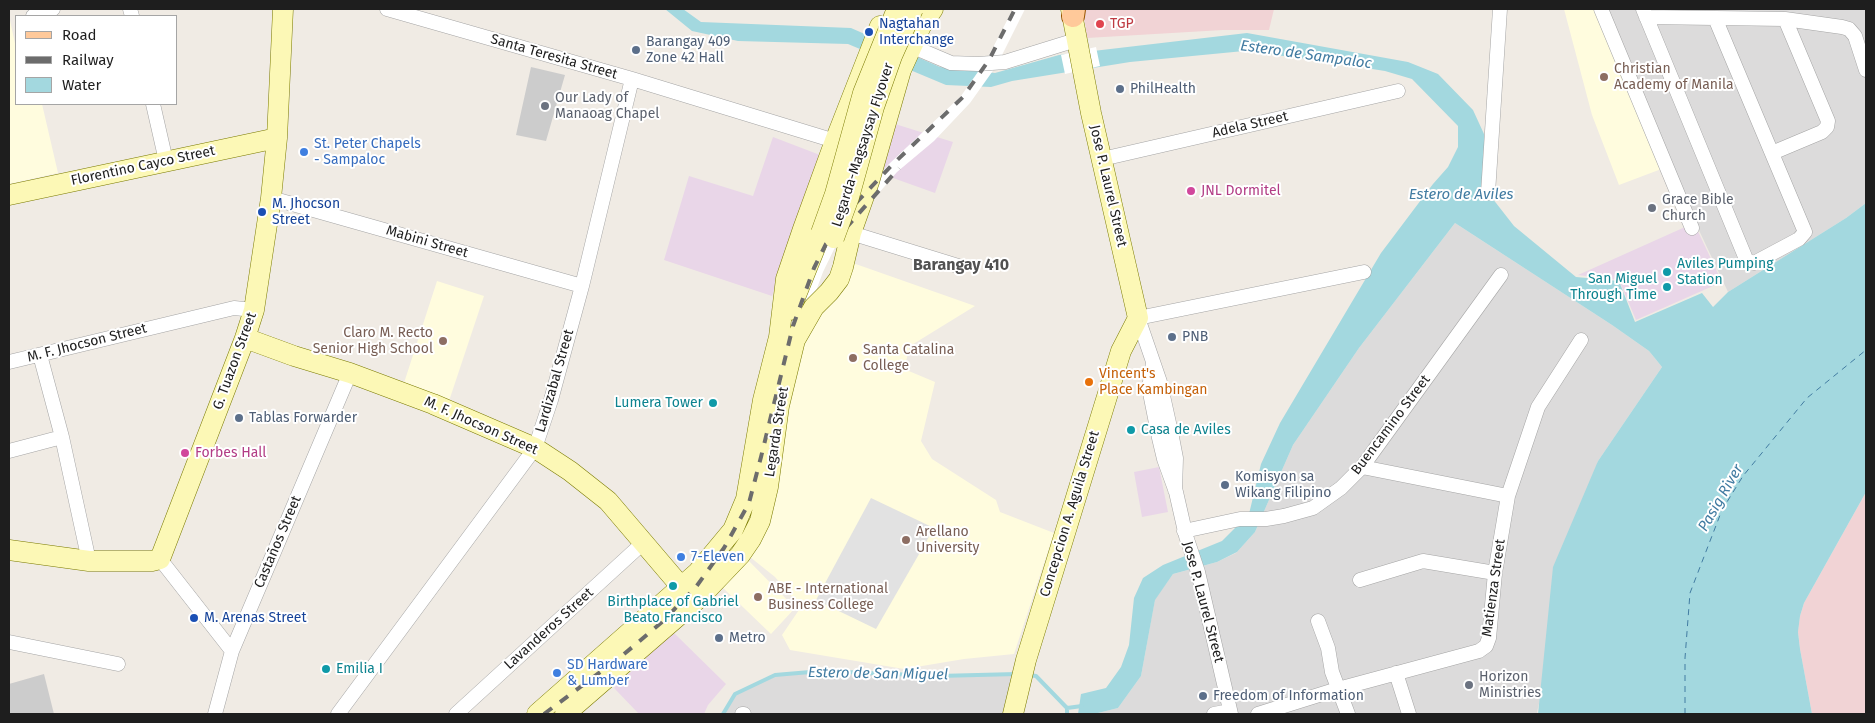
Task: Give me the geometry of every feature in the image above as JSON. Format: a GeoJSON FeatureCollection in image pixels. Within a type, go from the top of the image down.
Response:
{"type":"FeatureCollection","features":[{"type":"Feature","properties":{"kind":"street"},"geometry":{"type":"LineString","coordinates":[[35,15],[39,12],[53,9]]}},
{"type":"Feature","properties":{"kind":"street","name":"G. Tuazon Street"},"geometry":{"type":"LineString","coordinates":[[160,559],[254,310],[271,198],[277,138],[283,9]]}},
{"type":"Feature","properties":{"kind":"street","name":"Santa Teresita Street"},"geometry":{"type":"LineString","coordinates":[[387,9],[632,79],[835,141]]}},
{"type":"Feature","properties":{"kind":"street","name":"Legarda Street"},"geometry":{"type":"LineString","coordinates":[[566,714],[694,602],[740,555],[751,539],[760,520],[771,472],[787,338],[786,279],[867,56],[890,9]]}},
{"type":"Feature","properties":{"kind":"street","name":"Legarda-Magsaysay Flyover"},"geometry":{"type":"LineString","coordinates":[[835,235],[835,194],[863,93],[897,9]]}},
{"type":"Feature","properties":{"kind":"street","name":"Legarda-Magsaysay Flyover"},"geometry":{"type":"LineString","coordinates":[[787,338],[835,235],[849,197],[874,107],[892,56],[913,9]]}},
{"type":"Feature","properties":{"kind":"street"},"geometry":{"type":"LineString","coordinates":[[932,9],[920,26],[901,70],[869,182],[835,235],[958,266]]}},
{"type":"Feature","properties":{"kind":"street"},"geometry":{"type":"LineString","coordinates":[[1488,193],[1500,9]]}},
{"type":"Feature","properties":{"kind":"street"},"geometry":{"type":"LineString","coordinates":[[1601,9],[1692,228]]}},
{"type":"Feature","properties":{"kind":"street","name":"Jose P. Laurel Street"},"geometry":{"type":"LineString","coordinates":[[1073,11],[1091,113],[1138,318],[1160,382],[1171,432],[1176,458],[1175,490],[1185,534],[1198,572],[1230,713]]}},
{"type":"Feature","properties":{"kind":"street"},"geometry":{"type":"LineString","coordinates":[[1715,18],[1805,232],[1799,239],[1758,262],[1751,263],[1746,259],[1645,13],[1715,18],[1785,19],[1842,27],[1849,29],[1855,36],[1866,70]]}},
{"type":"Feature","properties":{"kind":"street"},"geometry":{"type":"LineString","coordinates":[[1772,153],[1822,132],[1827,127],[1828,121],[1785,19]]}},
{"type":"Feature","properties":{"kind":"street"},"geometry":{"type":"LineString","coordinates":[[878,31],[951,63],[964,64],[1005,62],[1078,45]]}},
{"type":"Feature","properties":{"kind":"street","name":"Lardizabal Street"},"geometry":{"type":"LineString","coordinates":[[338,714],[535,448],[551,400],[582,286],[632,79]]}},
{"type":"Feature","properties":{"kind":"street","name":"Adela Street"},"geometry":{"type":"LineString","coordinates":[[1102,159],[1398,91]]}},
{"type":"Feature","properties":{"kind":"street"},"geometry":{"type":"LineString","coordinates":[[153,105],[166,161]]}},
{"type":"Feature","properties":{"kind":"street","name":"Florentino Cayco Street"},"geometry":{"type":"LineString","coordinates":[[9,195],[277,138]]}},
{"type":"Feature","properties":{"kind":"street","name":"Mabini Street"},"geometry":{"type":"LineString","coordinates":[[271,198],[582,286]]}},
{"type":"Feature","properties":{"kind":"street"},"geometry":{"type":"LineString","coordinates":[[1138,318],[1364,272]]}},
{"type":"Feature","properties":{"kind":"street","name":"Buencamino Street"},"geometry":{"type":"LineString","coordinates":[[1185,534],[1240,520],[1266,519],[1313,508],[1341,488],[1362,467],[1501,276]]}},
{"type":"Feature","properties":{"kind":"street","name":"M. F. Jhocson Street"},"geometry":{"type":"LineString","coordinates":[[9,362],[234,308],[254,310]]}},
{"type":"Feature","properties":{"kind":"street","name":"Concepcion A. Aguila Street"},"geometry":{"type":"LineString","coordinates":[[1013,714],[1026,660],[1121,350],[1138,318]]}},
{"type":"Feature","properties":{"kind":"street","name":"M. F. Jhocson Street"},"geometry":{"type":"LineString","coordinates":[[245,338],[294,356],[350,373],[433,404],[535,448],[570,471],[608,501],[694,602]]}},
{"type":"Feature","properties":{"kind":"street","name":"Legarda Street"},"geometry":{"type":"LineString","coordinates":[[537,714],[698,572],[733,530],[741,512],[752,473],[763,400],[787,338]]}},
{"type":"Feature","properties":{"kind":"street","name":"Matienza Street"},"geometry":{"type":"LineString","coordinates":[[1258,714],[1396,672],[1479,651],[1486,646],[1489,638],[1496,573],[1508,496],[1538,407],[1581,340]]}},
{"type":"Feature","properties":{"kind":"street"},"geometry":{"type":"LineString","coordinates":[[40,355],[62,438],[89,561]]}},
{"type":"Feature","properties":{"kind":"street","name":"Castaños Street"},"geometry":{"type":"LineString","coordinates":[[215,714],[232,651],[350,373]]}},
{"type":"Feature","properties":{"kind":"street"},"geometry":{"type":"LineString","coordinates":[[9,451],[62,438]]}},
{"type":"Feature","properties":{"kind":"street"},"geometry":{"type":"LineString","coordinates":[[1362,467],[1508,496]]}},
{"type":"Feature","properties":{"kind":"street","name":"Lavanderos Street"},"geometry":{"type":"LineString","coordinates":[[456,714],[643,543]]}},
{"type":"Feature","properties":{"kind":"street"},"geometry":{"type":"LineString","coordinates":[[9,550],[89,561],[152,561],[160,559],[232,651]]}},
{"type":"Feature","properties":{"kind":"street"},"geometry":{"type":"LineString","coordinates":[[1360,580],[1423,561],[1496,573]]}},
{"type":"Feature","properties":{"kind":"street"},"geometry":{"type":"LineString","coordinates":[[1318,621],[1338,689],[1348,714]]}},
{"type":"Feature","properties":{"kind":"street"},"geometry":{"type":"LineString","coordinates":[[9,642],[118,664]]}},
{"type":"Feature","properties":{"kind":"street"},"geometry":{"type":"LineString","coordinates":[[1396,672],[1409,714]]}},
{"type":"Feature","properties":{"kind":"street"},"geometry":{"type":"LineString","coordinates":[[1214,714],[1230,713]]}},
{"type":"Feature","properties":{"kind":"shaded area"},"geometry":{"type":"Polygon","coordinates":[[[1083,9],[1274,9],[1269,30],[1223,30],[1087,38],[1083,9]]]}},
{"type":"Feature","properties":{"kind":"shaded area","name":"Christian Academy of Manila"},"geometry":{"type":"Polygon","coordinates":[[[1564,9],[1597,9],[1664,168],[1619,185],[1592,115],[1564,9]]]}},
{"type":"Feature","properties":{"kind":"shaded area"},"geometry":{"type":"Polygon","coordinates":[[[1605,9],[1866,10],[1866,203],[1846,218],[1728,292],[1689,209],[1605,9]]]}},
{"type":"Feature","properties":{"kind":"shaded area"},"geometry":{"type":"Polygon","coordinates":[[[9,16],[15,43],[15,105],[42,105],[58,173],[9,184],[9,16]]]}},
{"type":"Feature","properties":{"kind":"shaded area"},"geometry":{"type":"Polygon","coordinates":[[[531,67],[565,75],[546,141],[516,135],[531,67]]]}},
{"type":"Feature","properties":{"kind":"shaded area"},"geometry":{"type":"Polygon","coordinates":[[[895,124],[953,142],[935,193],[879,173],[895,124]]]}},
{"type":"Feature","properties":{"kind":"shaded area"},"geometry":{"type":"Polygon","coordinates":[[[773,137],[820,155],[772,296],[664,260],[689,176],[753,196],[773,137]]]}},
{"type":"Feature","properties":{"kind":"shaded area"},"geometry":{"type":"Polygon","coordinates":[[[1455,223],[1612,325],[1649,351],[1662,367],[1598,461],[1538,714],[1094,714],[1118,708],[1141,676],[1155,599],[1173,574],[1217,562],[1236,553],[1255,532],[1293,445],[1359,348],[1455,223]]]}},
{"type":"Feature","properties":{"kind":"shaded area"},"geometry":{"type":"Polygon","coordinates":[[[1694,223],[1722,282],[1636,320],[1619,280],[1578,275],[1694,223]]]}},
{"type":"Feature","properties":{"kind":"shaded area","name":"Arellano University"},"geometry":{"type":"Polygon","coordinates":[[[850,262],[975,306],[910,346],[904,369],[935,382],[921,441],[932,459],[996,500],[1000,512],[1054,533],[1014,654],[964,659],[904,669],[790,650],[782,635],[801,607],[775,577],[750,557],[805,338],[809,338],[816,311],[850,262]]]}},
{"type":"Feature","properties":{"kind":"shaded area","name":"Claro M. Recto Senior High School"},"geometry":{"type":"Polygon","coordinates":[[[437,281],[484,296],[449,401],[403,386],[437,281]]]}},
{"type":"Feature","properties":{"kind":"shaded area"},"geometry":{"type":"Polygon","coordinates":[[[1159,467],[1168,512],[1142,517],[1134,472],[1159,467]]]}},
{"type":"Feature","properties":{"kind":"shaded area"},"geometry":{"type":"Polygon","coordinates":[[[1866,492],[1866,714],[1812,714],[1800,649],[1798,632],[1800,616],[1804,603],[1866,492]]]}},
{"type":"Feature","properties":{"kind":"shaded area"},"geometry":{"type":"Polygon","coordinates":[[[871,498],[934,528],[876,629],[816,600],[871,498]]]}},
{"type":"Feature","properties":{"kind":"shaded area","name":"ABE - International Business College"},"geometry":{"type":"Polygon","coordinates":[[[746,558],[795,608],[771,634],[720,585],[746,558]]]}},
{"type":"Feature","properties":{"kind":"shaded area"},"geometry":{"type":"Polygon","coordinates":[[[673,632],[726,684],[708,705],[704,714],[639,714],[614,688],[673,632]]]}},
{"type":"Feature","properties":{"kind":"shaded area"},"geometry":{"type":"Polygon","coordinates":[[[822,671],[938,676],[1019,674],[1007,714],[723,714],[735,694],[775,675],[822,671]]]}},
{"type":"Feature","properties":{"kind":"shaded area"},"geometry":{"type":"Polygon","coordinates":[[[44,674],[54,714],[9,714],[9,684],[44,674]]]}},
{"type":"Feature","properties":{"kind":"water"},"geometry":{"type":"Polygon","coordinates":[[[665,9],[683,9],[701,22],[851,28],[940,67],[995,73],[1059,55],[1247,33],[1408,62],[1438,74],[1473,110],[1484,134],[1490,160],[1489,194],[1514,226],[1576,277],[1619,281],[1635,322],[1702,293],[1713,307],[1728,292],[1846,218],[1866,203],[1866,492],[1804,603],[1800,616],[1798,632],[1800,649],[1812,714],[1538,714],[1553,567],[1598,461],[1662,367],[1649,351],[1612,325],[1455,223],[1359,348],[1293,445],[1255,532],[1237,552],[1217,562],[1173,574],[1155,600],[1141,676],[1118,708],[1094,714],[1078,714],[1081,694],[1106,688],[1121,667],[1129,645],[1134,598],[1143,578],[1163,565],[1222,541],[1249,514],[1261,464],[1280,423],[1381,253],[1448,167],[1458,147],[1458,126],[1412,79],[1385,71],[1315,60],[1244,51],[1130,62],[1012,81],[991,87],[946,85],[848,44],[738,41],[692,31],[665,9]]]}},
{"type":"Feature","properties":{"kind":"pier"},"geometry":{"type":"Polygon","coordinates":[[[1013,9],[1025,9],[997,65],[970,103],[934,141],[897,172],[839,239],[823,272],[802,329],[757,506],[732,553],[560,714],[541,714],[694,586],[759,457],[791,326],[813,267],[829,233],[889,164],[961,96],[987,59],[1013,9]]]}},
{"type":"Feature","properties":{"kind":"pier"},"geometry":{"type":"Polygon","coordinates":[[[1096,47],[1100,66],[1065,74],[1061,55],[1096,47]]]}},
{"type":"Feature","properties":{"kind":"waterway","name":"Estero de San Miguel"},"geometry":{"type":"LineString","coordinates":[[723,714],[735,694],[775,675],[822,671],[938,676],[1017,674]]}},
{"type":"Feature","properties":{"kind":"waterway"},"geometry":{"type":"LineString","coordinates":[[1029,675],[1036,676],[1067,708],[1067,714]]}},
{"type":"Feature","properties":{"kind":"waterway","name":"Estero de Aviles"},"geometry":{"type":"LineString","coordinates":[[1067,708],[1082,706]]}},
{"type":"Feature","properties":{"kind":"ferry route"},"geometry":{"type":"LineString","coordinates":[[1685,714],[1685,658],[1690,593],[1722,510],[1743,476],[1807,398],[1866,350]]}},
{"type":"Feature","properties":{"kind":"railway"},"geometry":{"type":"LineString","coordinates":[[544,714],[623,655],[662,622],[696,587],[724,548],[749,503],[793,326],[814,268],[831,234],[857,202],[891,166],[963,97],[989,60],[1015,9]]}},
{"type":"Feature","properties":{"kind":"railway"},"geometry":{"type":"LineString","coordinates":[[834,244],[837,238],[899,168]]}},
{"type":"Feature","properties":{"kind":"place","name":"TGP"},"geometry":{"type":"Point","coordinates":[1100,24]}},
{"type":"Feature","properties":{"kind":"place","name":"Nagtahan Interchange"},"geometry":{"type":"Point","coordinates":[869,32]}},
{"type":"Feature","properties":{"kind":"place","name":"Barangay 409 Zone 42 Hall"},"geometry":{"type":"Point","coordinates":[636,50]}},
{"type":"Feature","properties":{"kind":"place","name":"Christian Academy of Manila"},"geometry":{"type":"Point","coordinates":[1604,77]}},
{"type":"Feature","properties":{"kind":"place","name":"PhilHealth"},"geometry":{"type":"Point","coordinates":[1120,89]}},
{"type":"Feature","properties":{"kind":"place","name":"Our Lady of Manaoag Chapel"},"geometry":{"type":"Point","coordinates":[545,106]}},
{"type":"Feature","properties":{"kind":"place","name":"St. Peter Chapels - Sampaloc"},"geometry":{"type":"Point","coordinates":[304,152]}},
{"type":"Feature","properties":{"kind":"place","name":"JNL Dormitel"},"geometry":{"type":"Point","coordinates":[1191,191]}},
{"type":"Feature","properties":{"kind":"place","name":"Grace Bible Church"},"geometry":{"type":"Point","coordinates":[1652,208]}},
{"type":"Feature","properties":{"kind":"place","name":"M. Jhocson Street"},"geometry":{"type":"Point","coordinates":[262,212]}},
{"type":"Feature","properties":{"kind":"place","name":"Aviles Pumping Station"},"geometry":{"type":"Point","coordinates":[1667,272]}},
{"type":"Feature","properties":{"kind":"place","name":"San Miguel Through Time"},"geometry":{"type":"Point","coordinates":[1667,287]}},
{"type":"Feature","properties":{"kind":"place","name":"PNB"},"geometry":{"type":"Point","coordinates":[1172,337]}},
{"type":"Feature","properties":{"kind":"place","name":"Claro M. Recto Senior High School"},"geometry":{"type":"Point","coordinates":[443,341]}},
{"type":"Feature","properties":{"kind":"place","name":"Santa Catalina College"},"geometry":{"type":"Point","coordinates":[853,358]}},
{"type":"Feature","properties":{"kind":"place","name":"Vincent's Place Kambingan"},"geometry":{"type":"Point","coordinates":[1089,382]}},
{"type":"Feature","properties":{"kind":"place","name":"Lumera Tower"},"geometry":{"type":"Point","coordinates":[713,403]}},
{"type":"Feature","properties":{"kind":"place","name":"Tablas Forwarder"},"geometry":{"type":"Point","coordinates":[239,418]}},
{"type":"Feature","properties":{"kind":"place","name":"Casa de Aviles"},"geometry":{"type":"Point","coordinates":[1131,430]}},
{"type":"Feature","properties":{"kind":"place","name":"Forbes Hall"},"geometry":{"type":"Point","coordinates":[185,453]}},
{"type":"Feature","properties":{"kind":"place","name":"Komisyon sa Wikang Filipino"},"geometry":{"type":"Point","coordinates":[1225,485]}},
{"type":"Feature","properties":{"kind":"place","name":"Arellano University"},"geometry":{"type":"Point","coordinates":[906,540]}},
{"type":"Feature","properties":{"kind":"place","name":"7-Eleven"},"geometry":{"type":"Point","coordinates":[681,557]}},
{"type":"Feature","properties":{"kind":"place","name":"Birthplace of Gabriel Beato Francisco"},"geometry":{"type":"Point","coordinates":[673,586]}},
{"type":"Feature","properties":{"kind":"place","name":"ABE - International Business College"},"geometry":{"type":"Point","coordinates":[758,597]}},
{"type":"Feature","properties":{"kind":"place","name":"M. Arenas Street"},"geometry":{"type":"Point","coordinates":[194,618]}},
{"type":"Feature","properties":{"kind":"place","name":"Metro"},"geometry":{"type":"Point","coordinates":[719,638]}},
{"type":"Feature","properties":{"kind":"place","name":"Emilia I"},"geometry":{"type":"Point","coordinates":[326,669]}},
{"type":"Feature","properties":{"kind":"place","name":"SD Hardware & Lumber"},"geometry":{"type":"Point","coordinates":[557,673]}},
{"type":"Feature","properties":{"kind":"place","name":"Horizon Ministries"},"geometry":{"type":"Point","coordinates":[1469,685]}},
{"type":"Feature","properties":{"kind":"place","name":"Freedom of Information"},"geometry":{"type":"Point","coordinates":[1203,696]}},
{"type":"Feature","properties":{"kind":"district","name":"Barangay 410"},"geometry":{"type":"Point","coordinates":[961,266]}},
{"type":"Feature","properties":{"kind":"water label","name":"Estero de Sampaloc"},"geometry":{"type":"Point","coordinates":[1306,55]}},
{"type":"Feature","properties":{"kind":"water label","name":"Pasig River"},"geometry":{"type":"Point","coordinates":[1721,498]}}]}
